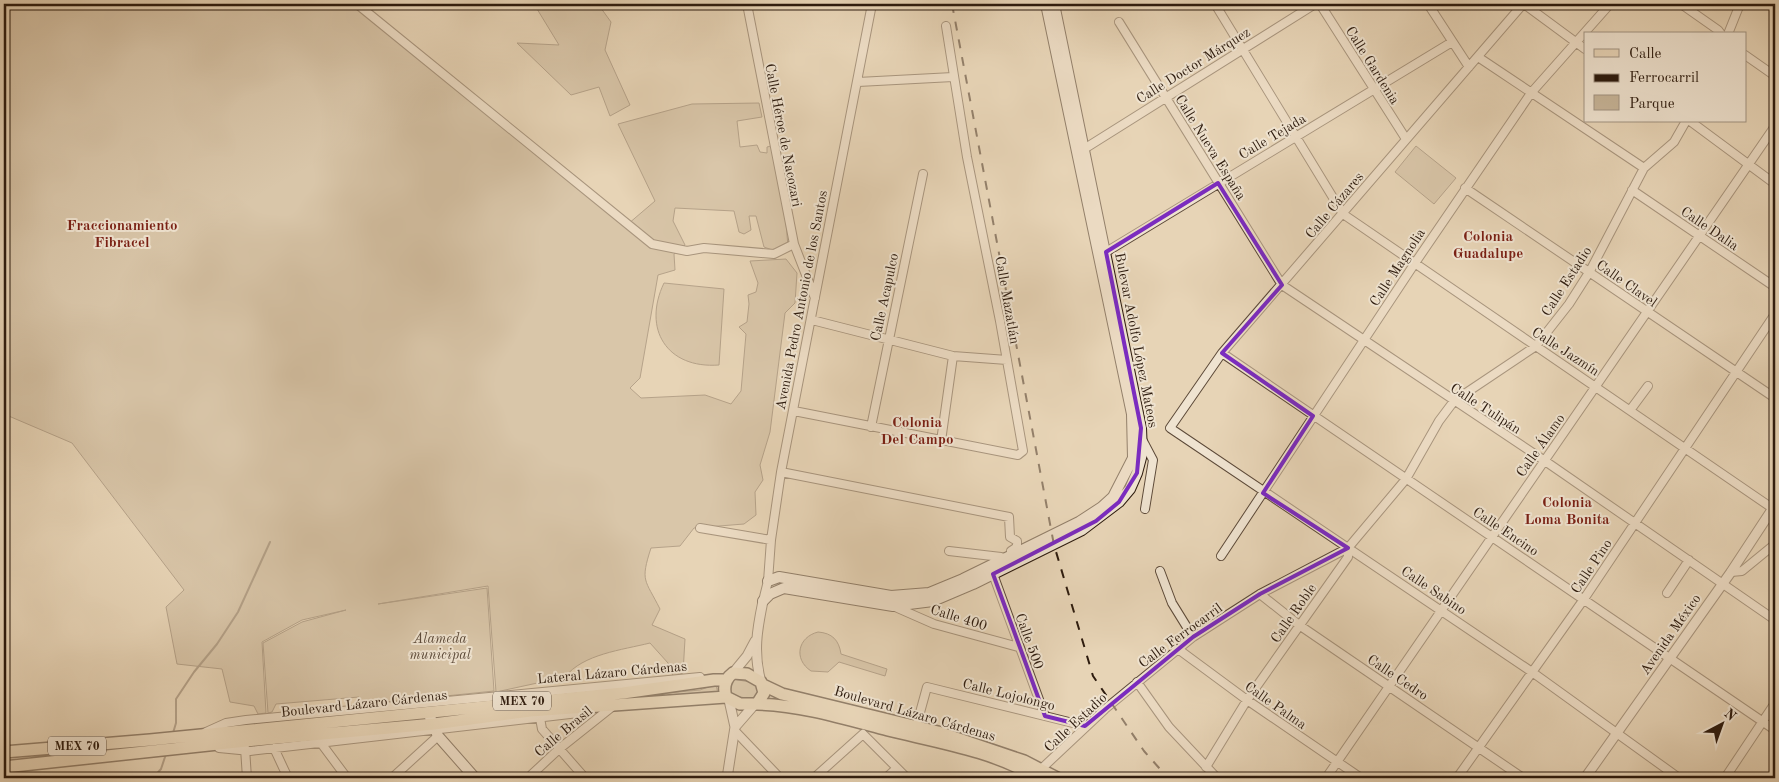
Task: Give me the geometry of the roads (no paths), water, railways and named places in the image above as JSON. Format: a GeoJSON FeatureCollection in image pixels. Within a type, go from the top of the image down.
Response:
{"type":"FeatureCollection","features":[{"type":"Feature","properties":{"kind":"main road","name":"Bulevar Adolfo López Mateos"},"geometry":{"type":"LineString","coordinates":[[763,601],[770,594],[784,588],[893,606],[933,602],[1076,534],[1108,513],[1130,489],[1137,473],[1143,441],[1046,4]]}},
{"type":"Feature","properties":{"kind":"main road","name":"Bulevar Adolfo López Mateos"},"geometry":{"type":"LineString","coordinates":[[768,581],[779,577],[891,596],[929,593],[1067,529],[1102,507],[1113,497],[1122,484],[1133,458],[1134,440],[1128,396],[1084,149],[1054,4]]}},
{"type":"Feature","properties":{"kind":"main road","name":"MEX 70"},"geometry":{"type":"LineString","coordinates":[[730,676],[747,674],[762,684]]}},
{"type":"Feature","properties":{"kind":"main road"},"geometry":{"type":"LineString","coordinates":[[728,700],[724,687],[730,676]]}},
{"type":"Feature","properties":{"kind":"main road","name":"Boulevard Lázaro Cárdenas"},"geometry":{"type":"LineString","coordinates":[[318,733],[436,730],[530,711],[617,703],[730,676]]}},
{"type":"Feature","properties":{"kind":"main road"},"geometry":{"type":"LineString","coordinates":[[756,704],[763,697],[762,684]]}},
{"type":"Feature","properties":{"kind":"main road","name":"Boulevard Lázaro Cárdenas"},"geometry":{"type":"LineString","coordinates":[[762,684],[782,694],[916,727],[983,747],[1035,775]]}},
{"type":"Feature","properties":{"kind":"main road","name":"MEX 70"},"geometry":{"type":"LineString","coordinates":[[728,700],[740,704],[756,704]]}},
{"type":"Feature","properties":{"kind":"main road","name":"Boulevard Lázaro Cárdenas"},"geometry":{"type":"LineString","coordinates":[[4,752],[199,741],[244,741],[318,733],[428,712],[728,700]]}},
{"type":"Feature","properties":{"kind":"main road","name":"Boulevard Lázaro Cárdenas"},"geometry":{"type":"LineString","coordinates":[[756,704],[778,705],[864,729],[997,760],[1035,775],[1057,778]]}},
{"type":"Feature","properties":{"kind":"main road"},"geometry":{"type":"LineString","coordinates":[[428,712],[436,730],[475,778]]}},
{"type":"Feature","properties":{"kind":"main road","name":"Boulevard Lázaro Cárdenas"},"geometry":{"type":"LineString","coordinates":[[4,767],[150,745]]}},
{"type":"Feature","properties":{"kind":"street"},"geometry":{"type":"LineString","coordinates":[[357,4],[652,244],[688,251],[704,248],[760,251],[774,254],[794,244]]}},
{"type":"Feature","properties":{"kind":"street","name":"Calle Héroe de Nacozari"},"geometry":{"type":"LineString","coordinates":[[747,4],[794,244],[815,298]]}},
{"type":"Feature","properties":{"kind":"street","name":"Avenida Pedro Antonio de los Santos"},"geometry":{"type":"LineString","coordinates":[[763,601],[768,581],[771,540],[781,472],[872,4]]}},
{"type":"Feature","properties":{"kind":"street"},"geometry":{"type":"LineString","coordinates":[[1215,4],[1297,135],[1343,214]]}},
{"type":"Feature","properties":{"kind":"street","name":"Calle Doctor Márquez"},"geometry":{"type":"LineString","coordinates":[[1084,149],[1315,4]]}},
{"type":"Feature","properties":{"kind":"street","name":"Calle Gardenia"},"geometry":{"type":"LineString","coordinates":[[1320,4],[1406,139]]}},
{"type":"Feature","properties":{"kind":"street"},"geometry":{"type":"LineString","coordinates":[[1428,4],[1469,67]]}},
{"type":"Feature","properties":{"kind":"street"},"geometry":{"type":"LineString","coordinates":[[1524,4],[1584,48]]}},
{"type":"Feature","properties":{"kind":"street","name":"Calle Cázares"},"geometry":{"type":"LineString","coordinates":[[1170,428],[1222,353],[1524,4]]}},
{"type":"Feature","properties":{"kind":"street","name":"Calle Magnolia"},"geometry":{"type":"LineString","coordinates":[[1222,556],[1464,188],[1530,93],[1610,4]]}},
{"type":"Feature","properties":{"kind":"street"},"geometry":{"type":"LineString","coordinates":[[1682,4],[1720,32]]}},
{"type":"Feature","properties":{"kind":"street"},"geometry":{"type":"LineString","coordinates":[[1729,32],[1740,4]]}},
{"type":"Feature","properties":{"kind":"street","name":"Calle Nueva España"},"geometry":{"type":"LineString","coordinates":[[1118,22],[1282,285]]}},
{"type":"Feature","properties":{"kind":"street"},"geometry":{"type":"LineString","coordinates":[[858,82],[953,77],[946,26]]}},
{"type":"Feature","properties":{"kind":"street","name":"Calle Tejada"},"geometry":{"type":"LineString","coordinates":[[1102,253],[1452,42]]}},
{"type":"Feature","properties":{"kind":"street"},"geometry":{"type":"LineString","coordinates":[[1746,56],[1775,76]]}},
{"type":"Feature","properties":{"kind":"street"},"geometry":{"type":"LineString","coordinates":[[1478,57],[1644,168]]}},
{"type":"Feature","properties":{"kind":"street","name":"Calle Mazatlán"},"geometry":{"type":"LineString","coordinates":[[812,320],[953,356],[1007,360],[953,77]]}},
{"type":"Feature","properties":{"kind":"street","name":"Calle Estadio"},"geometry":{"type":"LineString","coordinates":[[1406,479],[1439,421],[1454,401],[1536,346],[1569,304],[1590,271],[1644,168],[1674,142],[1687,122]]}},
{"type":"Feature","properties":{"kind":"street"},"geometry":{"type":"LineString","coordinates":[[1689,122],[1775,184]]}},
{"type":"Feature","properties":{"kind":"street","name":"Calle Álamo"},"geometry":{"type":"LineString","coordinates":[[1326,778],[1775,126]]}},
{"type":"Feature","properties":{"kind":"street","name":"Calle Acapulco"},"geometry":{"type":"LineString","coordinates":[[871,427],[923,174]]}},
{"type":"Feature","properties":{"kind":"street","name":"Calle Clavel"},"geometry":{"type":"LineString","coordinates":[[1464,188],[1590,271],[1648,313],[1775,398]]}},
{"type":"Feature","properties":{"kind":"street","name":"Calle Dalia"},"geometry":{"type":"LineString","coordinates":[[1632,190],[1775,287]]}},
{"type":"Feature","properties":{"kind":"street","name":"Calle Jazmín"},"geometry":{"type":"LineString","coordinates":[[1343,214],[1775,507]]}},
{"type":"Feature","properties":{"kind":"street","name":"Calle Tulipán"},"geometry":{"type":"LineString","coordinates":[[1282,285],[1545,461],[1775,620]]}},
{"type":"Feature","properties":{"kind":"street","name":"Calle Pino"},"geometry":{"type":"LineString","coordinates":[[1457,778],[1584,599],[1775,314]]}},
{"type":"Feature","properties":{"kind":"street","name":"Calle Encino"},"geometry":{"type":"LineString","coordinates":[[1222,353],[1775,730]]}},
{"type":"Feature","properties":{"kind":"street"},"geometry":{"type":"LineString","coordinates":[[941,441],[953,356]]}},
{"type":"Feature","properties":{"kind":"street"},"geometry":{"type":"LineString","coordinates":[[794,411],[1018,455],[1023,452],[1007,360]]}},
{"type":"Feature","properties":{"kind":"street"},"geometry":{"type":"LineString","coordinates":[[1631,409],[1648,386]]}},
{"type":"Feature","properties":{"kind":"street","name":"Calle Sabino"},"geometry":{"type":"LineString","coordinates":[[1170,428],[1532,672],[1680,778]]}},
{"type":"Feature","properties":{"kind":"street"},"geometry":{"type":"LineString","coordinates":[[1143,441],[1153,460],[1145,509]]}},
{"type":"Feature","properties":{"kind":"street"},"geometry":{"type":"LineString","coordinates":[[781,472],[1009,517],[1010,537],[1017,541],[1017,547],[1001,559],[949,551]]}},
{"type":"Feature","properties":{"kind":"street","name":"Calle Roble"},"geometry":{"type":"LineString","coordinates":[[1206,767],[1247,700],[1348,557],[1348,548],[1406,479]]}},
{"type":"Feature","properties":{"kind":"street","name":"Avenida México"},"geometry":{"type":"LineString","coordinates":[[1585,778],[1723,584],[1775,507]]}},
{"type":"Feature","properties":{"kind":"street"},"geometry":{"type":"LineString","coordinates":[[700,528],[771,540]]}},
{"type":"Feature","properties":{"kind":"street"},"geometry":{"type":"LineString","coordinates":[[1731,572],[1742,571],[1775,544]]}},
{"type":"Feature","properties":{"kind":"street","name":"Calle Ferrocarril"},"geometry":{"type":"LineString","coordinates":[[1218,778],[1169,727],[1137,682],[1193,637],[1260,594],[1348,548]]}},
{"type":"Feature","properties":{"kind":"street"},"geometry":{"type":"LineString","coordinates":[[1668,593],[1689,560]]}},
{"type":"Feature","properties":{"kind":"street"},"geometry":{"type":"LineString","coordinates":[[1160,571],[1172,603],[1193,637]]}},
{"type":"Feature","properties":{"kind":"street","name":"Calle 500"},"geometry":{"type":"LineString","coordinates":[[994,574],[1018,647],[1045,716]]}},
{"type":"Feature","properties":{"kind":"street","name":"Calle Cedro"},"geometry":{"type":"LineString","coordinates":[[1260,594],[1299,624],[1389,687],[1523,778]]}},
{"type":"Feature","properties":{"kind":"street"},"geometry":{"type":"LineString","coordinates":[[762,684],[756,664],[755,640],[763,601]]}},
{"type":"Feature","properties":{"kind":"street","name":"Calle 400"},"geometry":{"type":"LineString","coordinates":[[893,606],[934,624],[1018,647]]}},
{"type":"Feature","properties":{"kind":"street"},"geometry":{"type":"LineString","coordinates":[[730,676],[747,656],[755,640]]}},
{"type":"Feature","properties":{"kind":"street","name":"Calle Palma"},"geometry":{"type":"LineString","coordinates":[[1178,649],[1247,700],[1361,778]]}},
{"type":"Feature","properties":{"kind":"street","name":"Lateral Lázaro Cárdenas"},"geometry":{"type":"LineString","coordinates":[[199,741],[226,723],[246,720],[701,677],[730,676]]}},
{"type":"Feature","properties":{"kind":"street","name":"Calle Estadio"},"geometry":{"type":"LineString","coordinates":[[1035,775],[1085,726],[1137,682]]}},
{"type":"Feature","properties":{"kind":"street","name":"Calle Lojolongo"},"geometry":{"type":"LineString","coordinates":[[916,727],[927,686],[1085,726]]}},
{"type":"Feature","properties":{"kind":"street"},"geometry":{"type":"LineString","coordinates":[[727,778],[735,729],[728,700]]}},
{"type":"Feature","properties":{"kind":"street"},"geometry":{"type":"LineString","coordinates":[[392,778],[436,730],[540,718],[617,703]]}},
{"type":"Feature","properties":{"kind":"street","name":"Calle Brasil"},"geometry":{"type":"LineString","coordinates":[[528,778],[559,749],[617,703]]}},
{"type":"Feature","properties":{"kind":"street"},"geometry":{"type":"LineString","coordinates":[[1725,778],[1775,703]]}},
{"type":"Feature","properties":{"kind":"street"},"geometry":{"type":"LineString","coordinates":[[735,729],[756,704]]}},
{"type":"Feature","properties":{"kind":"street"},"geometry":{"type":"LineString","coordinates":[[540,718],[542,729],[585,778]]}},
{"type":"Feature","properties":{"kind":"street"},"geometry":{"type":"LineString","coordinates":[[735,729],[780,778]]}},
{"type":"Feature","properties":{"kind":"street"},"geometry":{"type":"LineString","coordinates":[[814,778],[864,729],[896,768],[907,778]]}},
{"type":"Feature","properties":{"kind":"street"},"geometry":{"type":"LineString","coordinates":[[247,778],[244,741],[274,748],[318,733],[346,778]]}},
{"type":"Feature","properties":{"kind":"street"},"geometry":{"type":"LineString","coordinates":[[274,748],[288,778]]}},
{"type":"Feature","properties":{"kind":"street"},"geometry":{"type":"LineString","coordinates":[[886,778],[896,768]]}},
{"type":"Feature","properties":{"kind":"street"},"geometry":{"type":"LineString","coordinates":[[241,778],[245,770]]}},
{"type":"Feature","properties":{"kind":"waterway"},"geometry":{"type":"LineString","coordinates":[[173,733],[176,723],[176,699],[238,612],[270,542]]}},
{"type":"Feature","properties":{"kind":"waterway"},"geometry":{"type":"LineString","coordinates":[[153,778],[161,769],[166,754]]}},
{"type":"Feature","properties":{"kind":"railway"},"geometry":{"type":"LineString","coordinates":[[952,4],[1054,545],[1093,676],[1144,751],[1168,778]]}},
{"type":"Feature","properties":{"kind":"district","name":"Fraccionamiento Fibracel"},"geometry":{"type":"Point","coordinates":[122,234]}},
{"type":"Feature","properties":{"kind":"district","name":"Colonia Guadalupe"},"geometry":{"type":"Point","coordinates":[1488,244]}},
{"type":"Feature","properties":{"kind":"district","name":"Colonia Del Campo"},"geometry":{"type":"Point","coordinates":[917,430]}},
{"type":"Feature","properties":{"kind":"district","name":"Colonia Loma Bonita"},"geometry":{"type":"Point","coordinates":[1567,510]}},
{"type":"Feature","properties":{"kind":"park label","name":"Alameda municipal"},"geometry":{"type":"Point","coordinates":[440,646]}}]}
